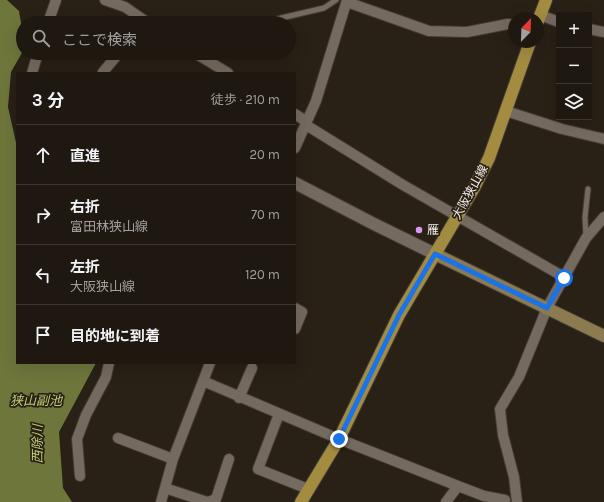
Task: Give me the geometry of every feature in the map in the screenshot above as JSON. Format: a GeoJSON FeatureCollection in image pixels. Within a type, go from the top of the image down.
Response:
{"type":"FeatureCollection","features":[{"type":"Feature","properties":{"kind":"main road"},"geometry":{"type":"LineString","coordinates":[[541,12],[546,0]]}},
{"type":"Feature","properties":{"kind":"main road","name":"大阪狭山線"},"geometry":{"type":"LineString","coordinates":[[301,502],[339,439],[399,315],[474,188],[489,158],[528,48]]}},
{"type":"Feature","properties":{"kind":"main road"},"geometry":{"type":"LineString","coordinates":[[435,254],[604,336]]}},
{"type":"Feature","properties":{"kind":"street"},"geometry":{"type":"LineString","coordinates":[[50,16],[56,0]]}},
{"type":"Feature","properties":{"kind":"street"},"geometry":{"type":"LineString","coordinates":[[105,0],[125,8],[137,16]]}},
{"type":"Feature","properties":{"kind":"street"},"geometry":{"type":"LineString","coordinates":[[296,146],[307,123],[325,76],[347,1],[429,31],[467,32],[508,24]]}},
{"type":"Feature","properties":{"kind":"street"},"geometry":{"type":"LineString","coordinates":[[544,19],[556,21]]}},
{"type":"Feature","properties":{"kind":"street"},"geometry":{"type":"LineString","coordinates":[[592,30],[604,32]]}},
{"type":"Feature","properties":{"kind":"street"},"geometry":{"type":"LineString","coordinates":[[32,72],[36,60]]}},
{"type":"Feature","properties":{"kind":"street"},"geometry":{"type":"LineString","coordinates":[[103,72],[113,60]]}},
{"type":"Feature","properties":{"kind":"street"},"geometry":{"type":"LineString","coordinates":[[207,60],[226,72]]}},
{"type":"Feature","properties":{"kind":"street"},"geometry":{"type":"LineString","coordinates":[[506,111],[562,129],[604,139]]}},
{"type":"Feature","properties":{"kind":"street"},"geometry":{"type":"LineString","coordinates":[[296,115],[403,185],[458,215],[564,278]]}},
{"type":"Feature","properties":{"kind":"street"},"geometry":{"type":"LineString","coordinates":[[296,184],[435,254]]}},
{"type":"Feature","properties":{"kind":"street"},"geometry":{"type":"LineString","coordinates":[[517,502],[514,477],[503,435],[500,409],[519,377],[547,308],[586,238],[604,217]]}},
{"type":"Feature","properties":{"kind":"street"},"geometry":{"type":"LineString","coordinates":[[296,309],[302,312],[297,332]]}},
{"type":"Feature","properties":{"kind":"street"},"geometry":{"type":"LineString","coordinates":[[80,476],[77,440],[86,416],[106,377],[109,364]]}},
{"type":"Feature","properties":{"kind":"street"},"geometry":{"type":"LineString","coordinates":[[161,502],[173,459],[210,364]]}},
{"type":"Feature","properties":{"kind":"street"},"geometry":{"type":"LineString","coordinates":[[240,398],[252,368]]}},
{"type":"Feature","properties":{"kind":"street"},"geometry":{"type":"LineString","coordinates":[[203,381],[339,439],[458,486],[484,496],[505,500]]}},
{"type":"Feature","properties":{"kind":"street"},"geometry":{"type":"LineString","coordinates":[[279,414],[258,469],[308,489]]}},
{"type":"Feature","properties":{"kind":"street"},"geometry":{"type":"LineString","coordinates":[[118,438],[173,459]]}},
{"type":"Feature","properties":{"kind":"street"},"geometry":{"type":"LineString","coordinates":[[165,488],[208,502],[216,499],[229,460]]}},
{"type":"Feature","properties":{"kind":"street"},"geometry":{"type":"LineString","coordinates":[[446,502],[458,486]]}},
{"type":"Feature","properties":{"kind":"lane"},"geometry":{"type":"LineString","coordinates":[[290,16],[324,8],[336,0],[347,1]]}},
{"type":"Feature","properties":{"kind":"lane"},"geometry":{"type":"LineString","coordinates":[[586,238],[585,217],[588,189]]}},
{"type":"Feature","properties":{"kind":"water","name":"狭山副池"},"geometry":{"type":"Polygon","coordinates":[[[0,0],[7,0],[19,11],[20,16],[16,16],[16,60],[18,60],[11,72],[8,107],[16,143],[16,364],[95,364],[59,432],[63,488],[72,502],[0,502],[0,0]]]}},
{"type":"Feature","properties":{"kind":"place","name":"雁"},"geometry":{"type":"Point","coordinates":[419,230]}},
{"type":"Feature","properties":{"kind":"route"},"geometry":{"type":"LineString","coordinates":[[339,439],[399,315],[435,254],[547,308],[564,278]]}},
{"type":"Feature","properties":{"kind":"water label","name":"西除川"},"geometry":{"type":"Point","coordinates":[37,444]}}]}
